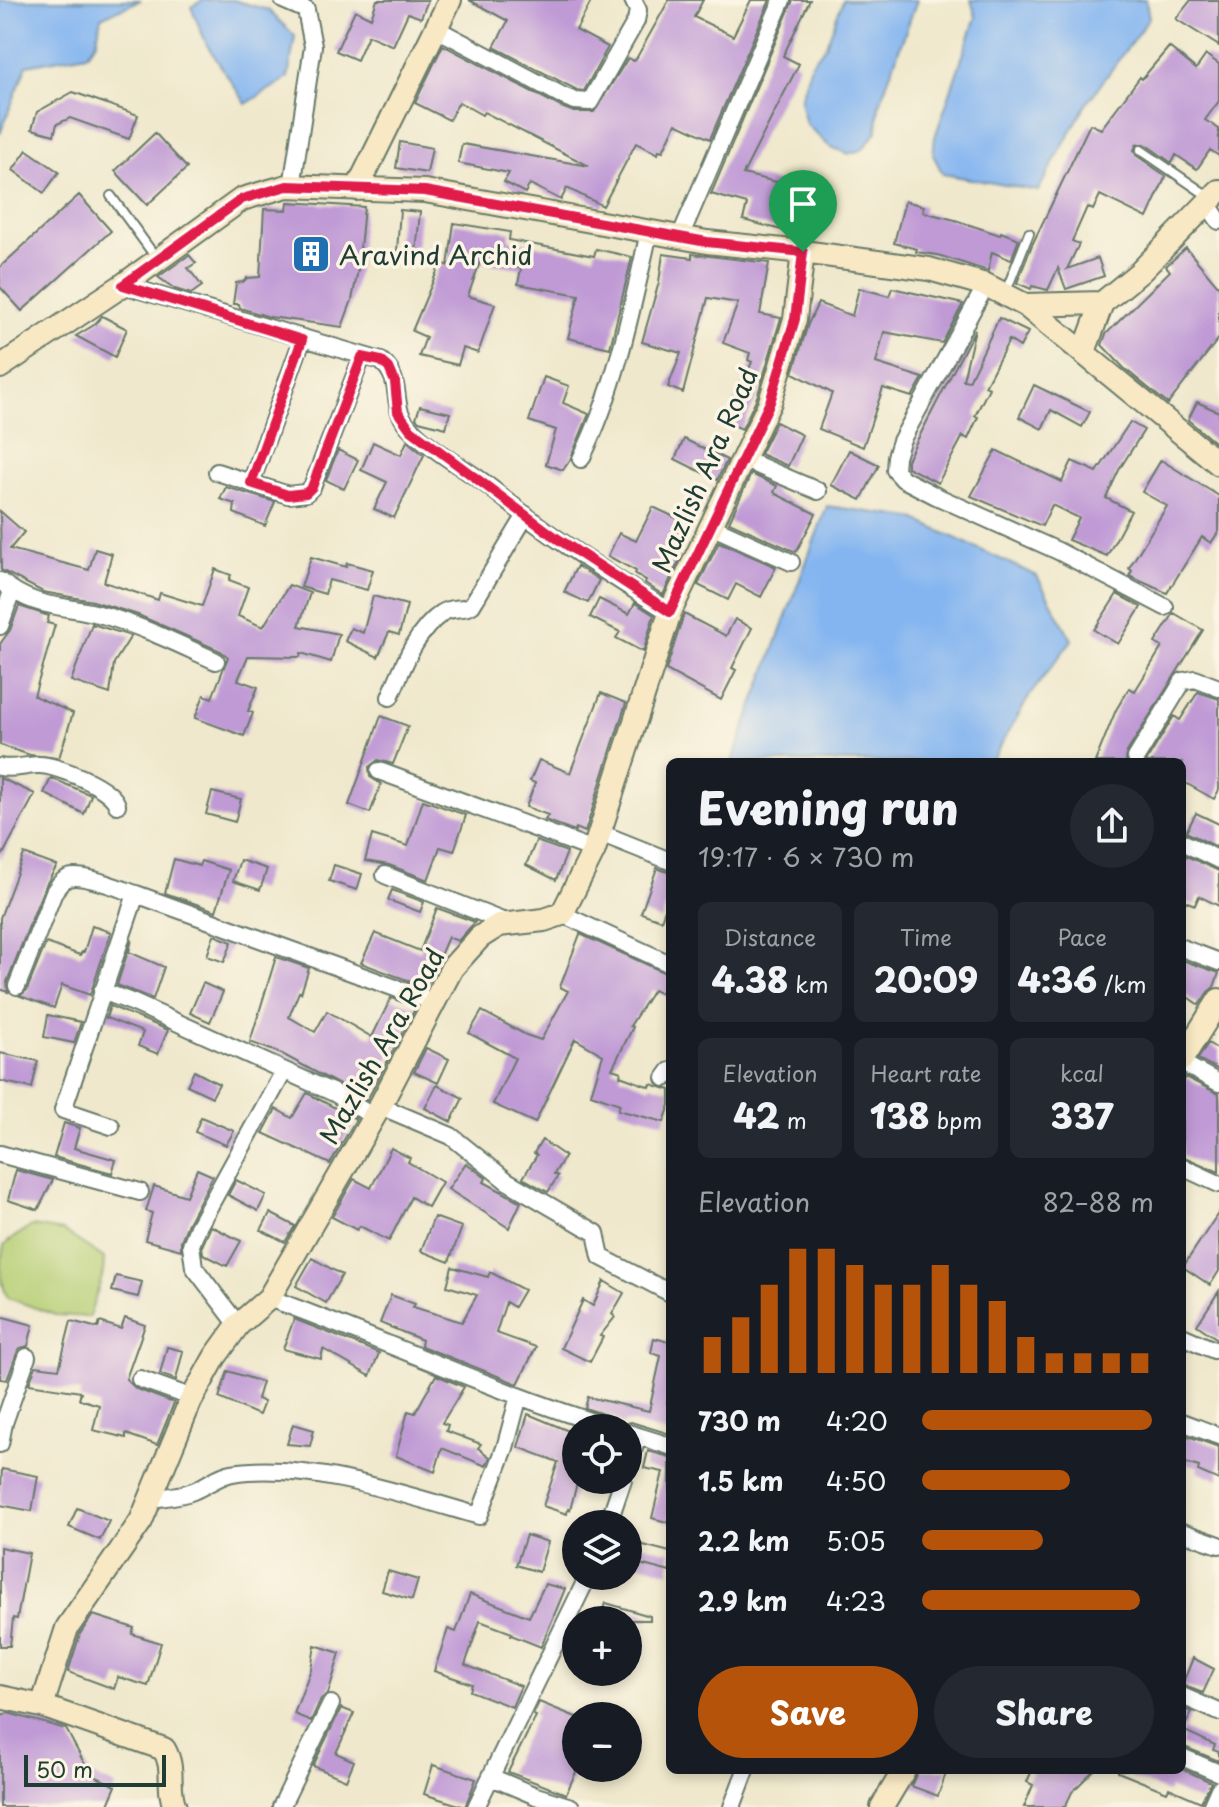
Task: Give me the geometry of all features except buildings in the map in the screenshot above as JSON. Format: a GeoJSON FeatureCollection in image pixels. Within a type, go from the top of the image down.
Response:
{"type":"FeatureCollection","features":[{"type":"Feature","properties":{"kind":"street"},"geometry":{"type":"LineString","coordinates":[[283,0],[306,10],[313,46],[292,187]]}},
{"type":"Feature","properties":{"kind":"street"},"geometry":{"type":"LineString","coordinates":[[357,189],[450,0]]}},
{"type":"Feature","properties":{"kind":"street"},"geometry":{"type":"LineString","coordinates":[[435,28],[565,97],[590,102],[636,21],[638,10],[633,0]]}},
{"type":"Feature","properties":{"kind":"street"},"geometry":{"type":"LineString","coordinates":[[680,237],[782,0]]}},
{"type":"Feature","properties":{"kind":"street"},"geometry":{"type":"LineString","coordinates":[[0,367],[123,285],[242,199],[292,187],[425,191],[680,237],[929,269],[1005,295],[1102,303]]}},
{"type":"Feature","properties":{"kind":"street"},"geometry":{"type":"LineString","coordinates":[[1084,352],[1102,303],[1214,203]]}},
{"type":"Feature","properties":{"kind":"street"},"geometry":{"type":"LineString","coordinates":[[581,459],[599,419],[630,320],[649,232]]}},
{"type":"Feature","properties":{"kind":"street","name":"Mazlish Ara Road"},"geometry":{"type":"LineString","coordinates":[[42,1706],[67,1628],[141,1521],[193,1398],[215,1357],[238,1325],[269,1298],[377,1111],[452,968],[480,937],[499,925],[544,920],[562,914],[597,842],[670,612],[770,402],[795,319],[803,252]]}},
{"type":"Feature","properties":{"kind":"street"},"geometry":{"type":"LineString","coordinates":[[123,285],[381,361],[389,368],[395,382],[398,412],[411,430],[555,537],[670,612]]}},
{"type":"Feature","properties":{"kind":"street"},"geometry":{"type":"LineString","coordinates":[[1005,295],[1084,352],[1219,464]]}},
{"type":"Feature","properties":{"kind":"street"},"geometry":{"type":"LineString","coordinates":[[1005,295],[901,441],[895,470],[903,479],[936,496],[1058,551],[1165,607]]}},
{"type":"Feature","properties":{"kind":"street"},"geometry":{"type":"LineString","coordinates":[[251,483],[302,340]]}},
{"type":"Feature","properties":{"kind":"street"},"geometry":{"type":"LineString","coordinates":[[217,472],[288,495],[300,496],[312,487],[362,357]]}},
{"type":"Feature","properties":{"kind":"street"},"geometry":{"type":"LineString","coordinates":[[743,459],[818,491]]}},
{"type":"Feature","properties":{"kind":"street"},"geometry":{"type":"LineString","coordinates":[[390,697],[419,637],[442,613],[472,605],[526,515]]}},
{"type":"Feature","properties":{"kind":"street"},"geometry":{"type":"LineString","coordinates":[[713,527],[791,562]]}},
{"type":"Feature","properties":{"kind":"street"},"geometry":{"type":"LineString","coordinates":[[0,626],[6,586],[42,605],[103,614],[141,627],[216,661]]}},
{"type":"Feature","properties":{"kind":"street"},"geometry":{"type":"LineString","coordinates":[[1136,758],[1183,681],[1195,679],[1219,688]]}},
{"type":"Feature","properties":{"kind":"street"},"geometry":{"type":"LineString","coordinates":[[0,767],[12,769],[40,765],[60,769],[109,792],[117,805]]}},
{"type":"Feature","properties":{"kind":"street"},"geometry":{"type":"LineString","coordinates":[[379,771],[597,842],[666,860]]}},
{"type":"Feature","properties":{"kind":"street"},"geometry":{"type":"LineString","coordinates":[[1186,844],[1219,860]]}},
{"type":"Feature","properties":{"kind":"street"},"geometry":{"type":"LineString","coordinates":[[385,875],[510,924]]}},
{"type":"Feature","properties":{"kind":"street"},"geometry":{"type":"LineString","coordinates":[[17,986],[54,892],[63,881],[73,877],[136,894],[434,1002]]}},
{"type":"Feature","properties":{"kind":"street"},"geometry":{"type":"LineString","coordinates":[[111,1126],[63,1110],[136,894]]}},
{"type":"Feature","properties":{"kind":"street"},"geometry":{"type":"LineString","coordinates":[[562,914],[666,962]]}},
{"type":"Feature","properties":{"kind":"street"},"geometry":{"type":"LineString","coordinates":[[1186,950],[1219,962]]}},
{"type":"Feature","properties":{"kind":"street"},"geometry":{"type":"LineString","coordinates":[[102,991],[377,1111],[451,1136],[507,1181],[596,1233],[601,1257],[666,1291]]}},
{"type":"Feature","properties":{"kind":"street"},"geometry":{"type":"LineString","coordinates":[[1186,1054],[1219,1000]]}},
{"type":"Feature","properties":{"kind":"street"},"geometry":{"type":"LineString","coordinates":[[1186,1063],[1219,1083]]}},
{"type":"Feature","properties":{"kind":"street"},"geometry":{"type":"LineString","coordinates":[[238,1325],[194,1267],[191,1245],[284,1071]]}},
{"type":"Feature","properties":{"kind":"street"},"geometry":{"type":"LineString","coordinates":[[0,1154],[140,1192]]}},
{"type":"Feature","properties":{"kind":"street"},"geometry":{"type":"LineString","coordinates":[[1186,1169],[1219,1184]]}},
{"type":"Feature","properties":{"kind":"street"},"geometry":{"type":"LineString","coordinates":[[269,1298],[360,1331],[446,1369],[571,1414]]}},
{"type":"Feature","properties":{"kind":"street"},"geometry":{"type":"LineString","coordinates":[[1186,1338],[1214,1350]]}},
{"type":"Feature","properties":{"kind":"street"},"geometry":{"type":"LineString","coordinates":[[0,1444],[4,1423],[27,1357]]}},
{"type":"Feature","properties":{"kind":"street"},"geometry":{"type":"LineString","coordinates":[[140,1379],[193,1398]]}},
{"type":"Feature","properties":{"kind":"street"},"geometry":{"type":"LineString","coordinates":[[151,1499],[190,1492],[229,1473],[268,1470],[322,1476],[479,1516],[505,1448],[519,1396]]}},
{"type":"Feature","properties":{"kind":"street"},"geometry":{"type":"LineString","coordinates":[[1186,1424],[1219,1436]]}},
{"type":"Feature","properties":{"kind":"street"},"geometry":{"type":"LineString","coordinates":[[642,1437],[666,1445]]}},
{"type":"Feature","properties":{"kind":"street"},"geometry":{"type":"LineString","coordinates":[[1186,1533],[1219,1545]]}},
{"type":"Feature","properties":{"kind":"street"},"geometry":{"type":"LineString","coordinates":[[476,1807],[581,1590]]}},
{"type":"Feature","properties":{"kind":"street"},"geometry":{"type":"LineString","coordinates":[[0,1697],[42,1706],[164,1749],[172,1763],[170,1796],[175,1807]]}},
{"type":"Feature","properties":{"kind":"street"},"geometry":{"type":"LineString","coordinates":[[1186,1698],[1219,1712]]}},
{"type":"Feature","properties":{"kind":"street"},"geometry":{"type":"LineString","coordinates":[[281,1807],[331,1704]]}},
{"type":"Feature","properties":{"kind":"street"},"geometry":{"type":"LineString","coordinates":[[1186,1759],[1219,1773]]}},
{"type":"Feature","properties":{"kind":"street"},"geometry":{"type":"LineString","coordinates":[[732,1807],[744,1774]]}},
{"type":"Feature","properties":{"kind":"street"},"geometry":{"type":"LineString","coordinates":[[882,1807],[902,1774]]}},
{"type":"Feature","properties":{"kind":"street"},"geometry":{"type":"LineString","coordinates":[[491,1777],[571,1807]]}},
{"type":"Feature","properties":{"kind":"street"},"geometry":{"type":"LineString","coordinates":[[1211,1807],[1219,1789]]}},
{"type":"Feature","properties":{"kind":"lane"},"geometry":{"type":"LineString","coordinates":[[1141,150],[1214,203]]}},
{"type":"Feature","properties":{"kind":"lane"},"geometry":{"type":"LineString","coordinates":[[111,196],[157,260]]}},
{"type":"Feature","properties":{"kind":"lane"},"geometry":{"type":"LineString","coordinates":[[1005,295],[1029,233]]}},
{"type":"Feature","properties":{"kind":"green space"},"geometry":{"type":"Polygon","coordinates":[[[32,1226],[63,1231],[104,1258],[103,1274],[89,1317],[55,1315],[8,1298],[2,1273],[4,1246],[32,1226]]]}},
{"type":"Feature","properties":{"kind":"water"},"geometry":{"type":"Polygon","coordinates":[[[0,0],[141,0],[101,17],[97,40],[87,54],[27,65],[0,134],[0,0]]]}},
{"type":"Feature","properties":{"kind":"water"},"geometry":{"type":"Polygon","coordinates":[[[203,0],[233,0],[268,10],[295,36],[288,78],[246,104],[207,45],[191,7],[203,0]]]}},
{"type":"Feature","properties":{"kind":"water"},"geometry":{"type":"Polygon","coordinates":[[[843,0],[917,0],[879,105],[877,131],[862,150],[848,154],[829,146],[806,124],[800,101],[811,64],[826,45],[843,0]]]}},
{"type":"Feature","properties":{"kind":"water"},"geometry":{"type":"Polygon","coordinates":[[[971,0],[1146,0],[1149,18],[1085,106],[1038,191],[943,174],[933,155],[935,137],[976,17],[971,0]]]}},
{"type":"Feature","properties":{"kind":"water"},"geometry":{"type":"Polygon","coordinates":[[[827,506],[912,518],[1037,576],[1072,640],[1030,695],[993,758],[733,758],[827,506]]]}},
{"type":"Feature","properties":{"kind":"place","name":"Aravind Archid"},"geometry":{"type":"Point","coordinates":[311,254]}},
{"type":"Feature","properties":{"kind":"route"},"geometry":{"type":"LineString","coordinates":[[287,186],[425,191],[707,242],[803,252],[795,319],[770,402],[670,612],[555,537],[421,439],[403,422],[398,412],[395,382],[389,368],[381,361],[362,357],[312,487],[306,493],[288,495],[251,483],[302,340],[123,285],[242,199],[287,186]]}}]}
